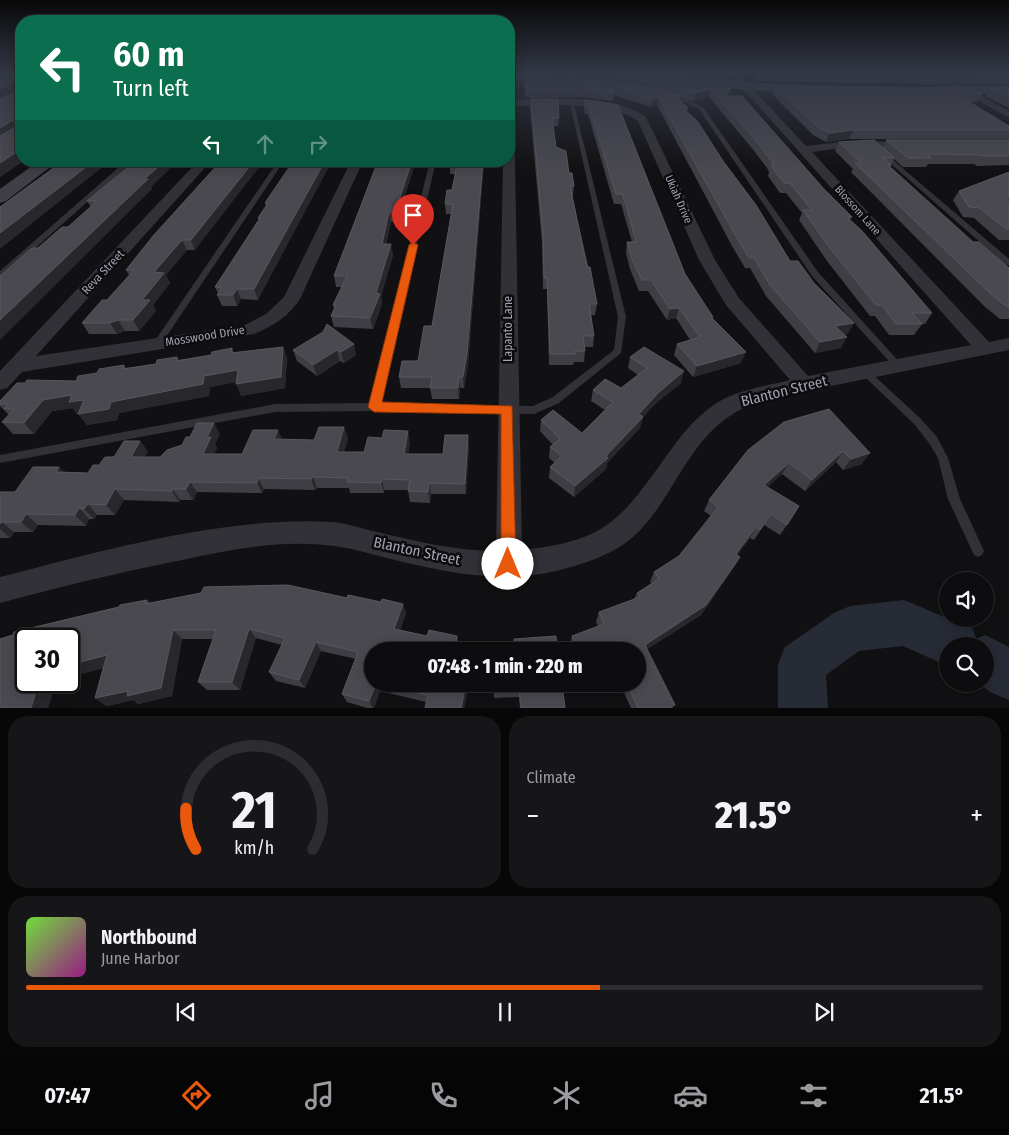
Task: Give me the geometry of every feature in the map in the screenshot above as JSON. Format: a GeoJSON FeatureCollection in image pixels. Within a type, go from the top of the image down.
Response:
{"type":"FeatureCollection","features":[{"type":"Feature","properties":{"kind":"street","name":"Ukiah Drive"},"geometry":{"type":"LineString","coordinates":[[612,106],[637,112],[642,119],[707,260],[732,301],[804,384]]}},
{"type":"Feature","properties":{"kind":"street","name":"Blossom Lane"},"geometry":{"type":"LineString","coordinates":[[763,106],[984,348]]}},
{"type":"Feature","properties":{"kind":"street"},"geometry":{"type":"LineString","coordinates":[[993,106],[1009,115]]}},
{"type":"Feature","properties":{"kind":"street"},"geometry":{"type":"LineString","coordinates":[[803,150],[870,144],[920,144]]}},
{"type":"Feature","properties":{"kind":"street"},"geometry":{"type":"LineString","coordinates":[[0,197],[42,167]]}},
{"type":"Feature","properties":{"kind":"street","name":"Reva Street"},"geometry":{"type":"LineString","coordinates":[[0,383],[199,167]]}},
{"type":"Feature","properties":{"kind":"street","name":"Mosswood Drive"},"geometry":{"type":"LineString","coordinates":[[16,366],[248,330],[264,324],[283,312],[292,300],[354,167]]}},
{"type":"Feature","properties":{"kind":"street","name":"Lapanto Lane"},"geometry":{"type":"LineString","coordinates":[[508,564],[509,167]]}},
{"type":"Feature","properties":{"kind":"street","name":"Blanton Street"},"geometry":{"type":"LineString","coordinates":[[0,590],[122,559],[236,537],[284,532],[335,534],[432,557],[476,564],[508,564],[555,558],[599,545],[623,530],[648,502],[689,440],[710,418],[727,407],[745,399],[804,384],[899,367],[1009,344]]}},
{"type":"Feature","properties":{"kind":"lane"},"geometry":{"type":"LineString","coordinates":[[0,459],[275,408],[374,407],[534,410],[556,400],[618,351],[622,317],[572,106]]}},
{"type":"Feature","properties":{"kind":"lane"},"geometry":{"type":"LineString","coordinates":[[697,106],[701,108],[815,274],[899,367]]}},
{"type":"Feature","properties":{"kind":"lane"},"geometry":{"type":"LineString","coordinates":[[870,144],[1009,264]]}},
{"type":"Feature","properties":{"kind":"lane"},"geometry":{"type":"LineString","coordinates":[[0,275],[123,167]]}},
{"type":"Feature","properties":{"kind":"lane"},"geometry":{"type":"LineString","coordinates":[[157,344],[277,167]]}},
{"type":"Feature","properties":{"kind":"lane"},"geometry":{"type":"LineString","coordinates":[[374,407],[432,167]]}},
{"type":"Feature","properties":{"kind":"lane"},"geometry":{"type":"LineString","coordinates":[[866,373],[918,422],[933,440],[943,458],[954,499],[978,551]]}},
{"type":"Feature","properties":{"kind":"building"},"geometry":{"type":"Polygon","coordinates":[[[0,106],[15,106],[15,120],[0,128],[0,106]]]}},
{"type":"Feature","properties":{"kind":"building"},"geometry":{"type":"Polygon","coordinates":[[[532,106],[558,106],[559,118],[552,118],[556,147],[566,151],[569,173],[572,173],[574,186],[570,186],[597,304],[589,304],[594,336],[583,336],[585,351],[574,351],[575,354],[550,354],[547,278],[544,278],[543,232],[532,106]]]}},
{"type":"Feature","properties":{"kind":"building"},"geometry":{"type":"Polygon","coordinates":[[[589,106],[618,106],[685,274],[713,317],[711,317],[746,352],[697,366],[677,344],[700,337],[679,308],[670,309],[651,280],[642,280],[632,259],[627,242],[636,242],[626,204],[622,194],[616,194],[589,106]]]}},
{"type":"Feature","properties":{"kind":"building"},"geometry":{"type":"Polygon","coordinates":[[[663,106],[686,106],[688,108],[683,108],[698,122],[723,161],[756,205],[790,261],[798,261],[814,283],[854,323],[835,326],[847,337],[820,342],[770,285],[754,258],[749,258],[663,106]]]}},
{"type":"Feature","properties":{"kind":"building"},"geometry":{"type":"Polygon","coordinates":[[[725,106],[751,106],[824,189],[852,217],[847,217],[863,232],[932,313],[912,313],[922,324],[896,324],[882,305],[876,305],[832,251],[803,210],[812,210],[790,183],[784,183],[771,166],[774,166],[770,159],[725,106]]]}},
{"type":"Feature","properties":{"kind":"building"},"geometry":{"type":"Polygon","coordinates":[[[796,106],[976,106],[1009,126],[1009,130],[853,130],[829,133],[817,126],[796,106]]]}},
{"type":"Feature","properties":{"kind":"building"},"geometry":{"type":"Polygon","coordinates":[[[15,127],[15,153],[0,163],[0,136],[15,127]]]}},
{"type":"Feature","properties":{"kind":"building"},"geometry":{"type":"Polygon","coordinates":[[[874,140],[895,158],[883,158],[891,165],[888,165],[973,242],[979,242],[1009,268],[1009,308],[993,296],[855,163],[861,163],[839,142],[874,140]]]}},
{"type":"Feature","properties":{"kind":"building"},"geometry":{"type":"Polygon","coordinates":[[[886,140],[1009,140],[1009,156],[927,154],[931,158],[908,158],[886,140]]]}},
{"type":"Feature","properties":{"kind":"building"},"geometry":{"type":"Polygon","coordinates":[[[55,167],[86,167],[0,233],[0,207],[55,167]]]}},
{"type":"Feature","properties":{"kind":"building"},"geometry":{"type":"Polygon","coordinates":[[[128,167],[158,167],[0,320],[0,276],[32,248],[38,248],[62,227],[68,227],[97,201],[87,201],[128,167]]]}},
{"type":"Feature","properties":{"kind":"building"},"geometry":{"type":"Polygon","coordinates":[[[216,167],[249,167],[191,240],[182,240],[154,272],[164,273],[142,300],[150,300],[133,320],[118,320],[110,323],[82,323],[102,300],[107,300],[134,270],[126,270],[153,236],[216,167]]]}},
{"type":"Feature","properties":{"kind":"building"},"geometry":{"type":"Polygon","coordinates":[[[289,167],[322,167],[254,289],[237,289],[233,295],[217,295],[222,287],[215,287],[260,218],[258,218],[268,203],[265,203],[289,167]]]}},
{"type":"Feature","properties":{"kind":"building"},"geometry":{"type":"Polygon","coordinates":[[[376,167],[410,167],[395,212],[389,212],[382,244],[391,244],[376,293],[380,294],[370,318],[331,316],[336,305],[333,305],[347,276],[334,276],[376,167]]]}},
{"type":"Feature","properties":{"kind":"building"},"geometry":{"type":"Polygon","coordinates":[[[457,167],[482,167],[467,353],[463,377],[459,377],[458,388],[430,388],[432,377],[399,377],[402,361],[418,361],[424,326],[432,326],[453,204],[445,204],[447,190],[452,190],[457,167]]]}},
{"type":"Feature","properties":{"kind":"building"},"geometry":{"type":"Polygon","coordinates":[[[1009,172],[1009,197],[1006,199],[1009,203],[1009,229],[1006,229],[980,208],[969,207],[959,191],[1009,172]]]}},
{"type":"Feature","properties":{"kind":"building"},"geometry":{"type":"Polygon","coordinates":[[[327,324],[354,344],[341,352],[337,350],[313,365],[293,350],[323,332],[327,324]]]}},
{"type":"Feature","properties":{"kind":"building"},"geometry":{"type":"Polygon","coordinates":[[[283,347],[281,377],[236,384],[238,370],[204,376],[203,384],[111,402],[109,409],[78,414],[84,400],[69,402],[72,395],[43,400],[24,423],[2,422],[14,409],[4,409],[9,404],[0,404],[0,401],[17,383],[25,383],[27,380],[76,381],[78,376],[97,373],[99,369],[124,365],[123,369],[156,364],[157,360],[177,357],[176,361],[211,355],[212,352],[232,348],[231,353],[283,347]]]}},
{"type":"Feature","properties":{"kind":"building"},"geometry":{"type":"Polygon","coordinates":[[[644,347],[684,371],[658,393],[639,414],[643,417],[606,456],[608,458],[575,486],[550,467],[562,456],[550,447],[560,439],[541,420],[553,410],[582,433],[613,402],[593,390],[605,379],[621,388],[647,368],[630,357],[644,347]]]}},
{"type":"Feature","properties":{"kind":"building"},"geometry":{"type":"Polygon","coordinates":[[[829,409],[870,453],[851,459],[843,451],[812,480],[789,463],[764,485],[799,506],[787,525],[771,514],[760,530],[756,527],[736,554],[740,557],[706,605],[646,644],[646,642],[574,642],[572,636],[604,624],[599,612],[640,597],[637,593],[659,579],[654,572],[679,556],[718,507],[709,500],[748,450],[784,422],[829,409]]]}},
{"type":"Feature","properties":{"kind":"building"},"geometry":{"type":"Polygon","coordinates":[[[197,423],[214,423],[207,437],[211,437],[203,454],[242,454],[253,430],[278,430],[274,439],[314,440],[319,427],[344,427],[337,452],[364,452],[368,437],[382,438],[384,430],[408,431],[404,454],[443,454],[445,435],[468,435],[465,484],[429,483],[428,492],[408,491],[410,480],[382,479],[381,483],[347,482],[348,478],[313,477],[311,479],[258,478],[257,483],[190,482],[186,489],[173,489],[172,491],[115,489],[106,505],[88,504],[84,509],[79,508],[75,515],[26,514],[21,522],[2,522],[0,524],[0,492],[15,492],[33,467],[59,467],[56,472],[88,473],[93,465],[99,465],[105,457],[114,457],[124,441],[140,441],[131,457],[160,457],[167,450],[182,445],[186,437],[190,437],[197,423]]]}},
{"type":"Feature","properties":{"kind":"building"},"geometry":{"type":"Polygon","coordinates":[[[288,585],[347,598],[348,595],[381,602],[382,599],[403,604],[394,629],[427,636],[429,630],[457,636],[456,641],[460,642],[364,642],[364,692],[373,692],[369,701],[342,694],[358,652],[316,642],[299,680],[269,672],[285,638],[249,629],[232,682],[198,682],[216,630],[173,630],[161,688],[127,696],[128,691],[95,698],[107,655],[80,662],[80,628],[31,628],[119,607],[120,605],[147,600],[145,604],[201,593],[204,587],[288,585]]]}},
{"type":"Feature","properties":{"kind":"building"},"geometry":{"type":"Polygon","coordinates":[[[14,632],[15,693],[35,693],[31,708],[0,708],[0,639],[13,635],[14,632]]]}},
{"type":"Feature","properties":{"kind":"building"},"geometry":{"type":"Polygon","coordinates":[[[556,636],[557,642],[514,642],[514,639],[556,636]]]}},
{"type":"Feature","properties":{"kind":"building"},"geometry":{"type":"Polygon","coordinates":[[[646,647],[675,705],[668,708],[638,708],[631,692],[646,692],[646,647]]]}},
{"type":"Feature","properties":{"kind":"building"},"geometry":{"type":"Polygon","coordinates":[[[414,692],[464,692],[461,708],[425,708],[428,695],[414,692]]]}},
{"type":"Feature","properties":{"kind":"building"},"geometry":{"type":"Polygon","coordinates":[[[519,692],[563,692],[565,708],[521,708],[519,692]]]}},
{"type":"Feature","properties":{"kind":"waterway"},"geometry":{"type":"LineString","coordinates":[[803,708],[802,664],[850,629],[904,623],[939,638]]}},
{"type":"Feature","properties":{"kind":"waterway"},"geometry":{"type":"LineString","coordinates":[[994,665],[1009,676]]}},
{"type":"Feature","properties":{"kind":"route"},"geometry":{"type":"LineString","coordinates":[[413,245],[374,407],[507,409],[508,564]]}}]}
